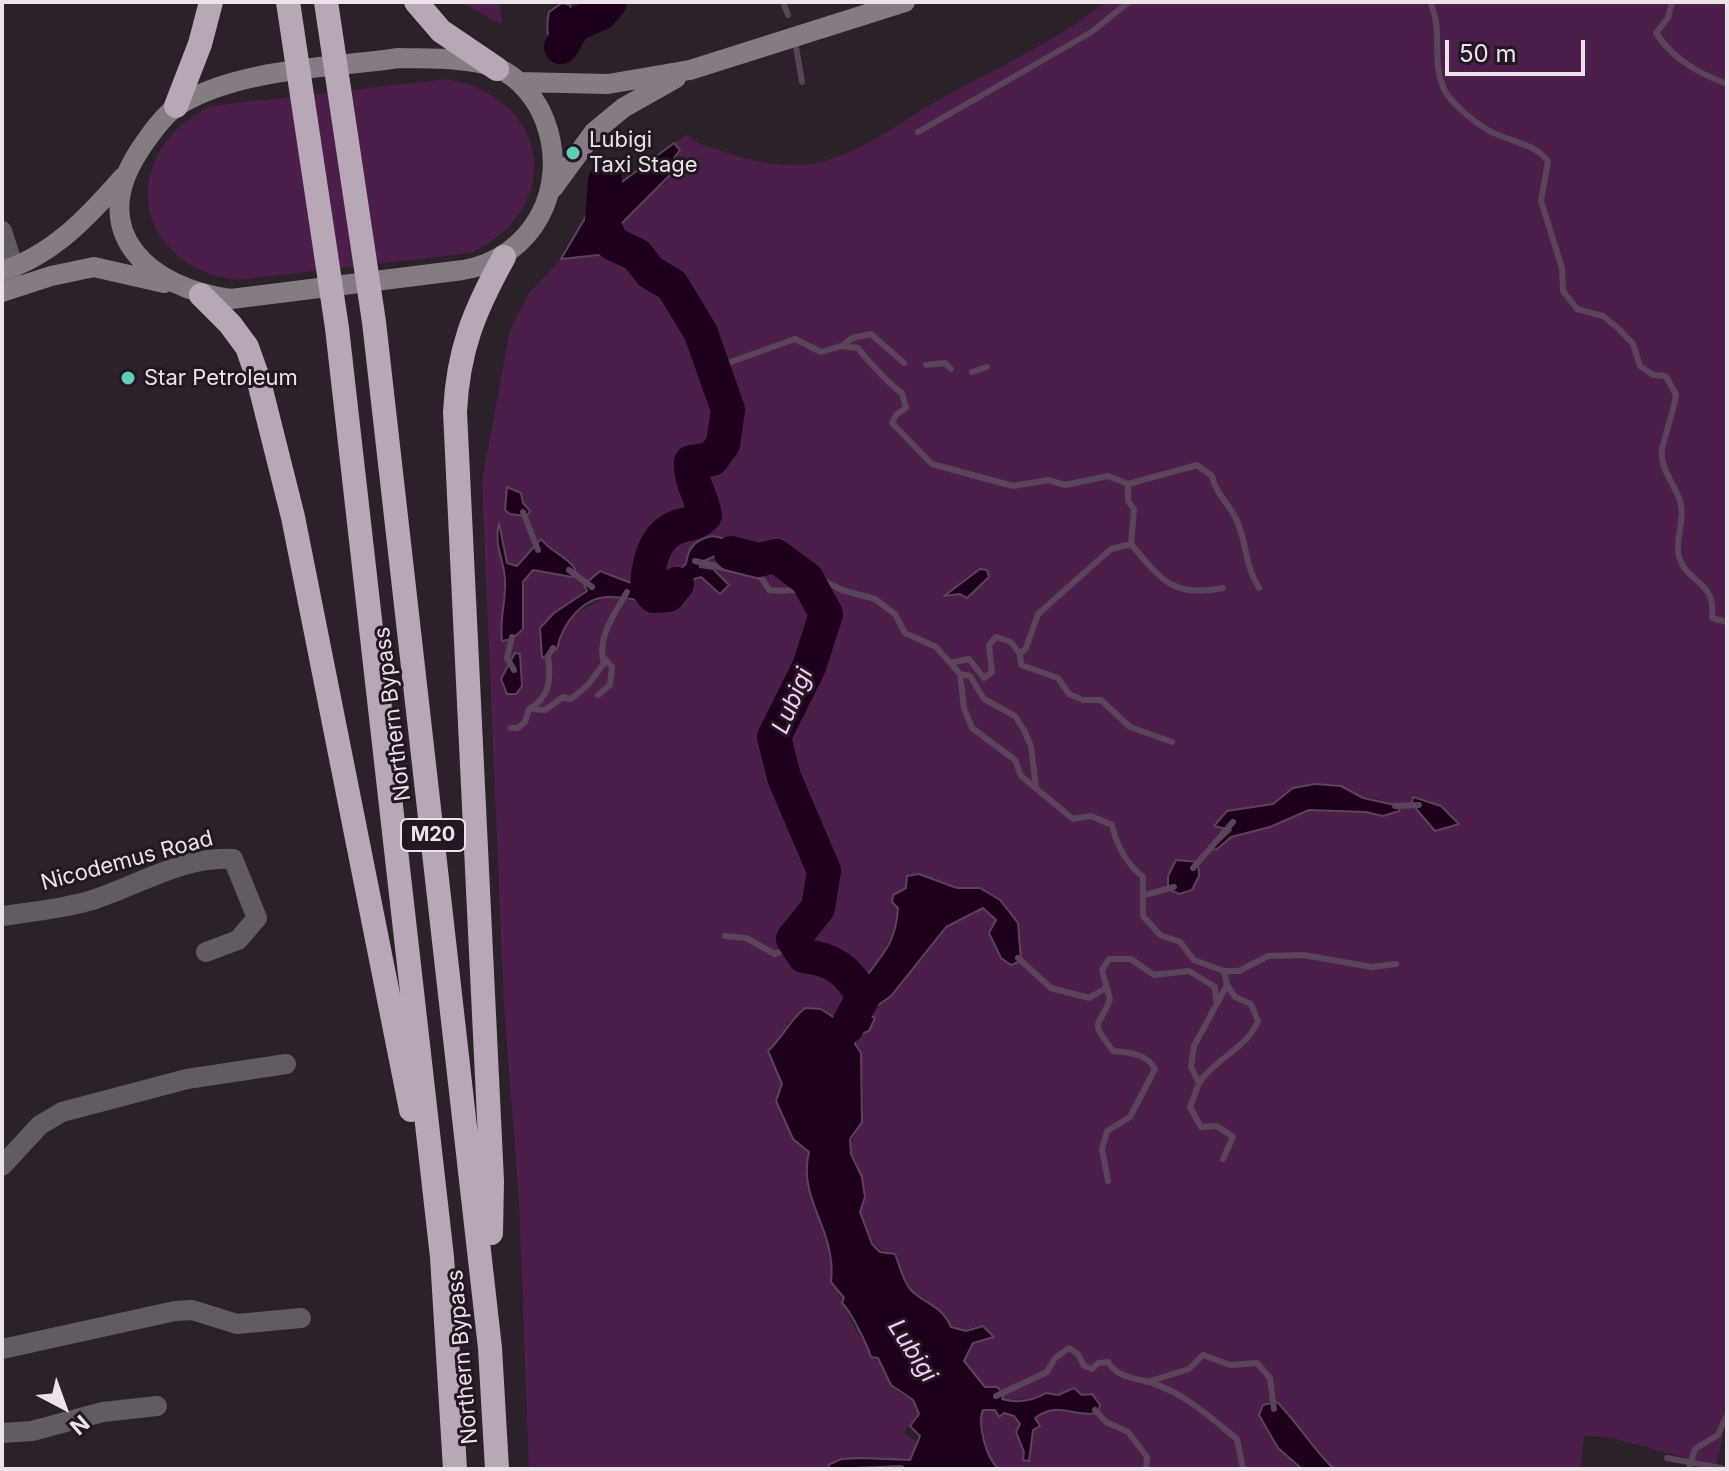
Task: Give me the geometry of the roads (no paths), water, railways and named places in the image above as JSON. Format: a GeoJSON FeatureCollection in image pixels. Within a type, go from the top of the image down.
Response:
{"type":"FeatureCollection","features":[{"type":"Feature","properties":{"kind":"highway"},"geometry":{"type":"LineString","coordinates":[[176,106],[200,44],[211,2]]}},
{"type":"Feature","properties":{"kind":"highway"},"geometry":{"type":"LineString","coordinates":[[416,2],[441,31],[497,69]]}},
{"type":"Feature","properties":{"kind":"highway","name":"Northern Bypass"},"geometry":{"type":"LineString","coordinates":[[326,3],[374,322],[490,1348],[497,1469]]}},
{"type":"Feature","properties":{"kind":"highway","name":"Northern Bypass"},"geometry":{"type":"LineString","coordinates":[[288,5],[337,328],[442,1257],[455,1469]]}},
{"type":"Feature","properties":{"kind":"highway"},"geometry":{"type":"LineString","coordinates":[[490,1348],[492,1181],[455,412],[462,347],[478,304],[504,257]]}},
{"type":"Feature","properties":{"kind":"highway"},"geometry":{"type":"LineString","coordinates":[[201,295],[230,324],[247,347],[258,378],[293,517],[442,1257]]}},
{"type":"Feature","properties":{"kind":"main road"},"geometry":{"type":"LineString","coordinates":[[519,82],[608,84],[690,70],[905,2]]}},
{"type":"Feature","properties":{"kind":"main road"},"geometry":{"type":"LineString","coordinates":[[8,270],[52,246],[76,227],[123,176],[146,141],[176,106],[213,88],[251,78],[399,58],[446,59],[497,69],[519,82],[539,106],[551,136],[556,162],[551,190]]}},
{"type":"Feature","properties":{"kind":"main road"},"geometry":{"type":"LineString","coordinates":[[123,176],[118,205],[123,228],[138,256],[155,275],[201,295],[231,299],[485,266],[504,257],[536,222],[551,190],[594,132],[623,108],[690,70]]}},
{"type":"Feature","properties":{"kind":"main road"},"geometry":{"type":"LineString","coordinates":[[2,292],[51,276],[94,267],[176,285]]}},
{"type":"Feature","properties":{"kind":"street"},"geometry":{"type":"LineString","coordinates":[[2,231],[8,270]]}},
{"type":"Feature","properties":{"kind":"street","name":"Nicodemus Road"},"geometry":{"type":"LineString","coordinates":[[2,916],[87,901],[175,868],[219,858],[233,859],[257,918],[238,940],[206,952]]}},
{"type":"Feature","properties":{"kind":"street"},"geometry":{"type":"LineString","coordinates":[[2,1166],[40,1125],[62,1112],[187,1079],[286,1064]]}},
{"type":"Feature","properties":{"kind":"street"},"geometry":{"type":"LineString","coordinates":[[2,1349],[185,1310],[237,1324],[301,1318]]}},
{"type":"Feature","properties":{"kind":"street"},"geometry":{"type":"LineString","coordinates":[[2,1433],[157,1406]]}},
{"type":"Feature","properties":{"kind":"water"},"geometry":{"type":"Polygon","coordinates":[[[562,3],[570,5],[576,34],[570,45],[556,51],[549,38],[548,17],[549,12],[562,3]]]}},
{"type":"Feature","properties":{"kind":"water"},"geometry":{"type":"Polygon","coordinates":[[[674,143],[680,150],[674,158],[675,170],[618,227],[618,244],[627,247],[617,253],[561,259],[595,201],[598,185],[616,179],[622,182],[674,143]]]}},
{"type":"Feature","properties":{"kind":"water"},"geometry":{"type":"Polygon","coordinates":[[[507,487],[521,493],[523,503],[530,511],[527,516],[510,514],[505,510],[507,487]]]}},
{"type":"Feature","properties":{"kind":"water"},"geometry":{"type":"Polygon","coordinates":[[[499,523],[507,563],[517,566],[541,539],[575,569],[572,577],[533,570],[523,582],[523,629],[512,639],[502,641],[505,581],[497,539],[499,523]]]}},
{"type":"Feature","properties":{"kind":"water"},"geometry":{"type":"Polygon","coordinates":[[[656,530],[659,535],[674,539],[648,570],[644,561],[656,530]]]}},
{"type":"Feature","properties":{"kind":"water"},"geometry":{"type":"Polygon","coordinates":[[[713,536],[776,556],[754,564],[719,554],[700,563],[700,567],[713,569],[729,585],[720,594],[701,577],[663,599],[644,601],[612,597],[592,601],[569,621],[557,649],[542,658],[540,628],[554,613],[587,591],[584,585],[600,571],[631,583],[652,583],[658,587],[686,564],[694,545],[713,536]]]}},
{"type":"Feature","properties":{"kind":"water"},"geometry":{"type":"Polygon","coordinates":[[[980,569],[987,570],[989,577],[967,598],[960,594],[944,596],[980,569]]]}},
{"type":"Feature","properties":{"kind":"water"},"geometry":{"type":"Polygon","coordinates":[[[515,653],[520,654],[522,686],[516,694],[507,694],[501,679],[515,653]]]}},
{"type":"Feature","properties":{"kind":"water"},"geometry":{"type":"Polygon","coordinates":[[[1315,784],[1341,786],[1363,798],[1399,806],[1399,811],[1383,816],[1366,812],[1309,810],[1270,827],[1231,837],[1217,849],[1210,850],[1231,830],[1214,826],[1227,811],[1273,804],[1293,788],[1315,784]]]}},
{"type":"Feature","properties":{"kind":"water"},"geometry":{"type":"Polygon","coordinates":[[[1413,797],[1441,806],[1459,824],[1435,831],[1412,804],[1413,797]]]}},
{"type":"Feature","properties":{"kind":"water"},"geometry":{"type":"Polygon","coordinates":[[[1176,860],[1198,862],[1199,876],[1192,890],[1179,894],[1168,889],[1168,876],[1176,860]]]}},
{"type":"Feature","properties":{"kind":"water"},"geometry":{"type":"Polygon","coordinates":[[[919,874],[957,888],[980,888],[1000,900],[1018,923],[1021,961],[1011,965],[1001,958],[989,933],[996,920],[983,908],[946,927],[891,996],[871,1010],[871,1016],[875,1018],[869,1031],[856,1036],[855,1044],[861,1053],[862,1122],[850,1139],[851,1154],[862,1177],[865,1197],[860,1212],[872,1244],[880,1252],[895,1254],[905,1281],[915,1294],[942,1313],[951,1327],[966,1331],[983,1326],[994,1337],[973,1343],[964,1361],[985,1387],[997,1387],[1004,1394],[1002,1399],[1019,1401],[1046,1393],[1058,1395],[1074,1388],[1082,1395],[1092,1394],[1100,1405],[1098,1413],[1051,1410],[1035,1418],[1040,1426],[1033,1430],[1029,1461],[1023,1460],[1024,1452],[1016,1432],[1020,1424],[1014,1416],[1004,1413],[999,1417],[995,1410],[983,1410],[981,1424],[984,1442],[991,1459],[1000,1469],[905,1469],[902,1466],[830,1469],[828,1465],[841,1459],[910,1460],[920,1436],[910,1426],[919,1414],[913,1400],[891,1385],[878,1358],[871,1357],[842,1303],[844,1298],[831,1282],[828,1246],[808,1185],[809,1152],[793,1139],[776,1101],[782,1084],[768,1051],[805,1008],[821,1009],[836,1019],[849,1018],[855,992],[883,954],[893,934],[898,908],[892,902],[893,895],[906,888],[907,876],[919,874]]]}},
{"type":"Feature","properties":{"kind":"water"},"geometry":{"type":"Polygon","coordinates":[[[820,898],[828,911],[805,936],[804,945],[819,958],[803,970],[789,961],[789,947],[797,928],[814,911],[820,898]]]}},
{"type":"Feature","properties":{"kind":"water"},"geometry":{"type":"Polygon","coordinates":[[[1277,1402],[1334,1469],[1302,1469],[1278,1448],[1259,1415],[1263,1405],[1277,1402]]]}},
{"type":"Feature","properties":{"kind":"waterway"},"geometry":{"type":"LineString","coordinates":[[561,47],[574,25],[601,13],[610,2]]}},
{"type":"Feature","properties":{"kind":"waterway"},"geometry":{"type":"LineString","coordinates":[[783,2],[788,15]]}},
{"type":"Feature","properties":{"kind":"waterway"},"geometry":{"type":"LineString","coordinates":[[918,132],[1090,33],[1129,2]]}},
{"type":"Feature","properties":{"kind":"waterway"},"geometry":{"type":"LineString","coordinates":[[1430,2],[1436,24],[1440,76],[1451,99],[1482,126],[1534,149],[1548,161],[1541,201],[1562,268],[1563,291],[1577,309],[1603,316],[1619,329],[1633,344],[1640,366],[1653,375],[1666,376],[1676,395],[1662,456],[1681,507],[1678,551],[1686,570],[1709,595],[1712,618],[1727,622]]}},
{"type":"Feature","properties":{"kind":"waterway"},"geometry":{"type":"LineString","coordinates":[[1672,2],[1668,18],[1656,33],[1687,64],[1727,84]]}},
{"type":"Feature","properties":{"kind":"waterway"},"geometry":{"type":"LineString","coordinates":[[796,47],[802,82]]}},
{"type":"Feature","properties":{"kind":"waterway","name":"Lubigi"},"geometry":{"type":"LineString","coordinates":[[605,181],[602,221],[612,243],[637,255],[650,272],[672,285],[701,333],[728,410],[723,444],[712,459],[691,462],[692,476],[705,515],[665,535],[652,556],[647,587],[654,596],[668,595],[677,584]]}},
{"type":"Feature","properties":{"kind":"waterway"},"geometry":{"type":"LineString","coordinates":[[842,346],[852,338],[871,334],[904,363]]}},
{"type":"Feature","properties":{"kind":"waterway"},"geometry":{"type":"LineString","coordinates":[[712,364],[725,364],[795,339],[821,352],[841,346],[858,348],[902,393],[906,408],[896,415],[892,423],[932,464],[1013,486],[1048,480],[1065,485],[1108,476],[1128,484],[1197,465],[1212,476],[1234,515],[1259,588]]}},
{"type":"Feature","properties":{"kind":"waterway"},"geometry":{"type":"LineString","coordinates":[[926,365],[945,363],[951,369]]}},
{"type":"Feature","properties":{"kind":"waterway"},"geometry":{"type":"LineString","coordinates":[[972,372],[987,367]]}},
{"type":"Feature","properties":{"kind":"waterway"},"geometry":{"type":"LineString","coordinates":[[1128,484],[1128,501],[1134,509],[1131,544],[1151,567],[1180,588],[1223,588]]}},
{"type":"Feature","properties":{"kind":"waterway"},"geometry":{"type":"LineString","coordinates":[[523,512],[538,550]]}},
{"type":"Feature","properties":{"kind":"waterway"},"geometry":{"type":"LineString","coordinates":[[950,663],[969,659],[984,678],[992,672],[989,645],[996,637],[1011,642],[1020,654],[1026,648],[1038,614],[1111,549],[1131,544]]}},
{"type":"Feature","properties":{"kind":"waterway","name":"Lubigi"},"geometry":{"type":"LineString","coordinates":[[731,553],[759,560],[776,556],[807,579],[826,614],[809,667],[774,737],[784,777],[824,871],[818,908],[793,939],[804,956],[832,963],[846,973],[858,988],[863,997],[847,1027]]}},
{"type":"Feature","properties":{"kind":"waterway"},"geometry":{"type":"LineString","coordinates":[[695,561],[761,577],[769,590],[813,590]]}},
{"type":"Feature","properties":{"kind":"waterway"},"geometry":{"type":"LineString","coordinates":[[569,570],[592,587]]}},
{"type":"Feature","properties":{"kind":"waterway"},"geometry":{"type":"LineString","coordinates":[[807,579],[822,580],[842,590],[875,599],[895,614],[905,633],[936,647],[960,674],[964,708],[972,728],[1015,760],[1021,776],[1073,819],[1091,816],[1112,825],[1123,854],[1143,877],[1143,916],[1160,935],[1180,942],[1194,960],[1224,971],[1239,971],[1268,956],[1303,955],[1372,967],[1396,964]]}},
{"type":"Feature","properties":{"kind":"waterway"},"geometry":{"type":"LineString","coordinates":[[511,728],[518,728],[525,722],[529,709],[545,710],[563,697],[571,699],[588,685],[604,663],[605,636],[627,592]]}},
{"type":"Feature","properties":{"kind":"waterway"},"geometry":{"type":"LineString","coordinates":[[512,637],[507,658],[514,670]]}},
{"type":"Feature","properties":{"kind":"waterway"},"geometry":{"type":"LineString","coordinates":[[529,709],[542,699],[548,686],[548,656],[553,648]]}},
{"type":"Feature","properties":{"kind":"waterway"},"geometry":{"type":"LineString","coordinates":[[1020,654],[1021,665],[1058,678],[1069,694],[1083,700],[1101,700],[1130,727],[1172,742]]}},
{"type":"Feature","properties":{"kind":"waterway"},"geometry":{"type":"LineString","coordinates":[[598,695],[610,685],[612,667],[605,659]]}},
{"type":"Feature","properties":{"kind":"waterway"},"geometry":{"type":"LineString","coordinates":[[960,674],[970,676],[984,699],[1015,716],[1031,746],[1036,788]]}},
{"type":"Feature","properties":{"kind":"waterway"},"geometry":{"type":"LineString","coordinates":[[1395,806],[1419,805]]}},
{"type":"Feature","properties":{"kind":"waterway"},"geometry":{"type":"LineString","coordinates":[[1193,868],[1233,822]]}},
{"type":"Feature","properties":{"kind":"waterway"},"geometry":{"type":"LineString","coordinates":[[1145,895],[1174,887]]}},
{"type":"Feature","properties":{"kind":"waterway"},"geometry":{"type":"LineString","coordinates":[[725,936],[746,938],[775,954],[794,945]]}},
{"type":"Feature","properties":{"kind":"waterway"},"geometry":{"type":"LineString","coordinates":[[1018,958],[1051,988],[1089,998],[1106,988]]}},
{"type":"Feature","properties":{"kind":"waterway"},"geometry":{"type":"LineString","coordinates":[[1108,1181],[1102,1149],[1107,1131],[1130,1117],[1155,1069],[1142,1057],[1113,1051],[1100,1033],[1098,1024],[1110,999],[1102,970],[1109,959],[1131,959],[1154,975],[1189,971],[1215,987],[1216,1000]]}},
{"type":"Feature","properties":{"kind":"waterway"},"geometry":{"type":"LineString","coordinates":[[1223,1159],[1233,1137],[1217,1126],[1201,1127],[1190,1107],[1199,1083],[1191,1067],[1194,1046],[1227,985],[1224,971]]}},
{"type":"Feature","properties":{"kind":"waterway"},"geometry":{"type":"LineString","coordinates":[[1199,1083],[1247,1038],[1258,1021],[1251,1004],[1235,997],[1227,985]]}},
{"type":"Feature","properties":{"kind":"waterway"},"geometry":{"type":"LineString","coordinates":[[996,1396],[1047,1372],[1055,1358],[1069,1348],[1078,1354],[1084,1366],[1092,1369],[1098,1363],[1108,1362],[1122,1374],[1164,1387],[1197,1407],[1237,1439],[1243,1469]]}},
{"type":"Feature","properties":{"kind":"waterway"},"geometry":{"type":"LineString","coordinates":[[1147,1382],[1189,1369],[1203,1355],[1230,1365],[1257,1363],[1270,1378],[1274,1409]]}},
{"type":"Feature","properties":{"kind":"waterway"},"geometry":{"type":"LineString","coordinates":[[1095,1410],[1106,1422],[1128,1432],[1147,1457],[1146,1469]]}},
{"type":"Feature","properties":{"kind":"waterway"},"geometry":{"type":"LineString","coordinates":[[1689,1469],[1695,1449],[1718,1435],[1727,1415]]}},
{"type":"Feature","properties":{"kind":"waterway"},"geometry":{"type":"LineString","coordinates":[[1667,1458],[1726,1469]]}},
{"type":"Feature","properties":{"kind":"place","name":"Lubigi Taxi Stage"},"geometry":{"type":"Point","coordinates":[573,153]}},
{"type":"Feature","properties":{"kind":"place","name":"Star Petroleum"},"geometry":{"type":"Point","coordinates":[128,378]}}]}
